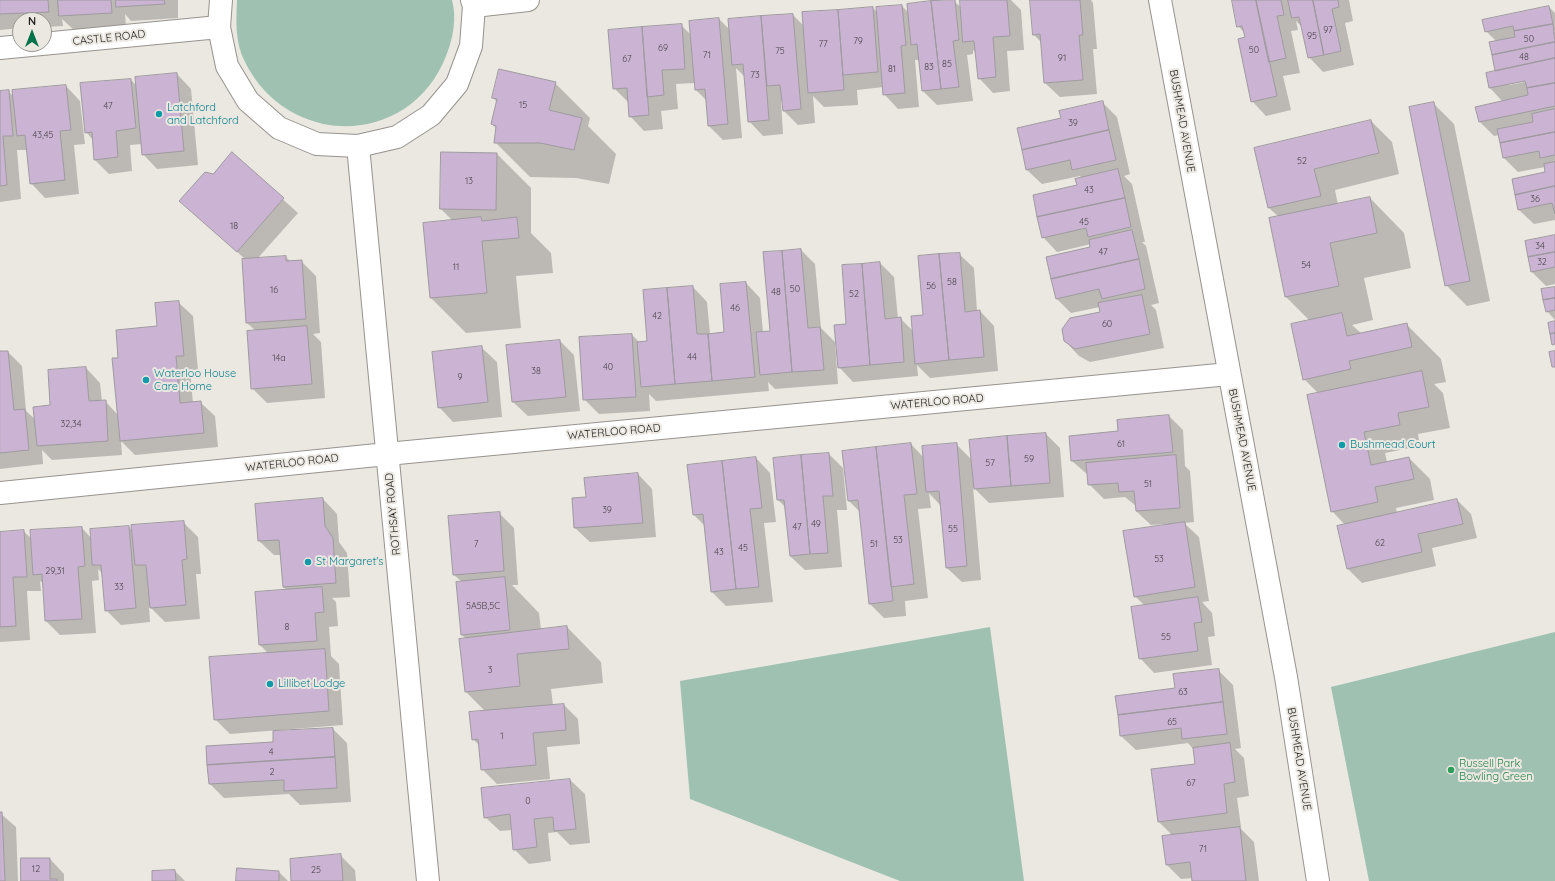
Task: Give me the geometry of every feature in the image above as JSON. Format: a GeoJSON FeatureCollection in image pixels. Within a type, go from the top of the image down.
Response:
{"type":"FeatureCollection","features":[{"type":"Feature","properties":{"kind":"street"},"geometry":{"type":"LineString","coordinates":[[221,0],[219,27],[227,66],[248,101],[279,128],[317,144],[358,146],[397,137],[431,115],[457,84],[471,46],[473,3],[528,0]]}},
{"type":"Feature","properties":{"kind":"street","name":"BUSHMEAD AVENUE"},"geometry":{"type":"LineString","coordinates":[[1160,0],[1286,677],[1318,881]]}},
{"type":"Feature","properties":{"kind":"street","name":"CASTLE ROAD"},"geometry":{"type":"LineString","coordinates":[[0,48],[219,27]]}},
{"type":"Feature","properties":{"kind":"street","name":"ROTHSAY ROAD"},"geometry":{"type":"LineString","coordinates":[[358,146],[428,881]]}},
{"type":"Feature","properties":{"kind":"street","name":"WATERLOO ROAD"},"geometry":{"type":"LineString","coordinates":[[0,493],[387,454],[1229,374]]}},
{"type":"Feature","properties":{"kind":"green space"},"geometry":{"type":"Polygon","coordinates":[[[237,0],[452,0],[454,28],[451,43],[446,56],[429,86],[405,108],[378,121],[348,126],[318,123],[289,111],[265,90],[245,62],[238,40],[236,24],[237,0]]]}},
{"type":"Feature","properties":{"kind":"green space"},"geometry":{"type":"Polygon","coordinates":[[[990,627],[1024,881],[900,881],[690,799],[680,681],[990,627]]]}},
{"type":"Feature","properties":{"kind":"green space","name":"Russell Park Bowling Green"},"geometry":{"type":"Polygon","coordinates":[[[1555,632],[1555,881],[1369,881],[1331,687],[1555,632]]]}},
{"type":"Feature","properties":{"kind":"building"},"geometry":{"type":"Polygon","coordinates":[[[0,0],[48,0],[49,12],[12,12],[12,14],[0,14],[0,0]]]}},
{"type":"Feature","properties":{"kind":"building"},"geometry":{"type":"Polygon","coordinates":[[[58,0],[111,0],[112,13],[59,16],[58,0]]]}},
{"type":"Feature","properties":{"kind":"building"},"geometry":{"type":"Polygon","coordinates":[[[116,0],[164,0],[165,4],[116,7],[116,0]]]}},
{"type":"Feature","properties":{"kind":"building"},"geometry":{"type":"Polygon","coordinates":[[[955,0],[959,40],[953,41],[959,87],[941,89],[931,1],[955,0]]]}},
{"type":"Feature","properties":{"kind":"building"},"geometry":{"type":"Polygon","coordinates":[[[960,0],[1007,0],[1010,36],[993,37],[996,77],[978,79],[974,41],[963,42],[960,0]]]}},
{"type":"Feature","properties":{"kind":"building"},"geometry":{"type":"Polygon","coordinates":[[[1030,0],[1080,0],[1083,35],[1079,35],[1083,80],[1044,83],[1040,34],[1033,35],[1030,0]]]}},
{"type":"Feature","properties":{"kind":"building"},"geometry":{"type":"Polygon","coordinates":[[[1232,0],[1256,0],[1277,96],[1251,102],[1238,39],[1245,37],[1242,26],[1237,27],[1232,0]]]}},
{"type":"Feature","properties":{"kind":"building"},"geometry":{"type":"Polygon","coordinates":[[[1256,0],[1281,0],[1284,15],[1277,16],[1286,58],[1269,62],[1256,0]]]}},
{"type":"Feature","properties":{"kind":"building"},"geometry":{"type":"Polygon","coordinates":[[[1288,0],[1313,0],[1324,55],[1308,58],[1299,17],[1292,18],[1288,0]]]}},
{"type":"Feature","properties":{"kind":"building"},"geometry":{"type":"Polygon","coordinates":[[[1313,0],[1338,0],[1339,7],[1332,9],[1341,51],[1324,55],[1313,0]]]}},
{"type":"Feature","properties":{"kind":"building"},"geometry":{"type":"Polygon","coordinates":[[[931,1],[941,89],[922,91],[917,44],[911,45],[907,4],[931,1]]]}},
{"type":"Feature","properties":{"kind":"building"},"geometry":{"type":"Polygon","coordinates":[[[902,5],[906,45],[901,46],[905,93],[883,95],[876,7],[902,5]]]}},
{"type":"Feature","properties":{"kind":"building"},"geometry":{"type":"Polygon","coordinates":[[[1549,6],[1553,24],[1514,31],[1513,26],[1485,32],[1482,20],[1549,6]]]}},
{"type":"Feature","properties":{"kind":"building"},"geometry":{"type":"Polygon","coordinates":[[[873,7],[878,72],[843,75],[838,10],[873,7]]]}},
{"type":"Feature","properties":{"kind":"building"},"geometry":{"type":"Polygon","coordinates":[[[838,10],[844,90],[808,93],[802,12],[838,10]]]}},
{"type":"Feature","properties":{"kind":"building"},"geometry":{"type":"Polygon","coordinates":[[[793,14],[801,109],[783,111],[780,85],[767,86],[761,16],[793,14]]]}},
{"type":"Feature","properties":{"kind":"building"},"geometry":{"type":"Polygon","coordinates":[[[761,16],[769,120],[748,122],[743,64],[732,65],[728,19],[761,16]]]}},
{"type":"Feature","properties":{"kind":"building"},"geometry":{"type":"Polygon","coordinates":[[[719,18],[728,124],[708,126],[705,89],[695,90],[689,21],[719,18]]]}},
{"type":"Feature","properties":{"kind":"building"},"geometry":{"type":"Polygon","coordinates":[[[682,24],[685,69],[662,70],[664,95],[647,97],[642,27],[682,24]]]}},
{"type":"Feature","properties":{"kind":"building"},"geometry":{"type":"Polygon","coordinates":[[[1553,24],[1555,42],[1492,55],[1489,42],[1515,37],[1514,31],[1553,24]]]}},
{"type":"Feature","properties":{"kind":"building"},"geometry":{"type":"Polygon","coordinates":[[[642,27],[649,115],[629,117],[627,88],[613,89],[608,30],[642,27]]]}},
{"type":"Feature","properties":{"kind":"building"},"geometry":{"type":"Polygon","coordinates":[[[1555,42],[1555,58],[1495,71],[1492,55],[1555,42]]]}},
{"type":"Feature","properties":{"kind":"building"},"geometry":{"type":"Polygon","coordinates":[[[1555,58],[1555,83],[1527,88],[1525,81],[1489,88],[1486,73],[1555,58]]]}},
{"type":"Feature","properties":{"kind":"building"},"geometry":{"type":"Polygon","coordinates":[[[499,69],[556,82],[549,110],[582,118],[574,150],[540,143],[494,143],[496,126],[491,124],[497,99],[492,98],[499,69]]]}},
{"type":"Feature","properties":{"kind":"building","name":"Latchford and Latchford"},"geometry":{"type":"Polygon","coordinates":[[[177,73],[184,151],[142,155],[135,77],[177,73]]]}},
{"type":"Feature","properties":{"kind":"building"},"geometry":{"type":"Polygon","coordinates":[[[131,79],[136,128],[116,131],[118,157],[94,160],[92,132],[85,133],[80,83],[131,79]]]}},
{"type":"Feature","properties":{"kind":"building"},"geometry":{"type":"Polygon","coordinates":[[[1555,83],[1555,106],[1479,122],[1475,107],[1528,95],[1527,88],[1555,83]]]}},
{"type":"Feature","properties":{"kind":"building"},"geometry":{"type":"Polygon","coordinates":[[[66,85],[71,130],[60,131],[65,180],[30,184],[25,135],[17,136],[12,90],[66,85]]]}},
{"type":"Feature","properties":{"kind":"building"},"geometry":{"type":"Polygon","coordinates":[[[9,90],[13,136],[3,136],[7,185],[0,186],[0,91],[9,90]]]}},
{"type":"Feature","properties":{"kind":"building"},"geometry":{"type":"Polygon","coordinates":[[[1103,101],[1109,130],[1022,150],[1017,128],[1061,118],[1059,111],[1103,101]]]}},
{"type":"Feature","properties":{"kind":"building"},"geometry":{"type":"Polygon","coordinates":[[[1434,102],[1470,281],[1445,286],[1409,107],[1434,102]]]}},
{"type":"Feature","properties":{"kind":"building"},"geometry":{"type":"Polygon","coordinates":[[[1555,109],[1555,132],[1500,143],[1497,129],[1533,122],[1532,114],[1555,109]]]}},
{"type":"Feature","properties":{"kind":"building"},"geometry":{"type":"Polygon","coordinates":[[[1371,120],[1379,153],[1314,169],[1321,196],[1268,208],[1254,148],[1371,120]]]}},
{"type":"Feature","properties":{"kind":"building"},"geometry":{"type":"Polygon","coordinates":[[[1109,130],[1116,160],[1072,170],[1070,160],[1026,170],[1022,150],[1109,130]]]}},
{"type":"Feature","properties":{"kind":"building"},"geometry":{"type":"Polygon","coordinates":[[[1555,132],[1555,155],[1540,158],[1539,151],[1503,158],[1500,143],[1555,132]]]}},
{"type":"Feature","properties":{"kind":"building"},"geometry":{"type":"Polygon","coordinates":[[[232,152],[284,198],[237,252],[179,201],[205,172],[213,174],[232,152]]]}},
{"type":"Feature","properties":{"kind":"building"},"geometry":{"type":"Polygon","coordinates":[[[441,152],[497,153],[496,210],[440,209],[441,152]]]}},
{"type":"Feature","properties":{"kind":"building"},"geometry":{"type":"Polygon","coordinates":[[[1555,162],[1555,186],[1515,195],[1512,179],[1545,172],[1544,164],[1555,162]]]}},
{"type":"Feature","properties":{"kind":"building"},"geometry":{"type":"Polygon","coordinates":[[[1118,169],[1125,198],[1037,217],[1033,195],[1077,185],[1075,179],[1118,169]]]}},
{"type":"Feature","properties":{"kind":"building"},"geometry":{"type":"Polygon","coordinates":[[[1555,186],[1555,214],[1552,203],[1518,210],[1515,195],[1555,186]]]}},
{"type":"Feature","properties":{"kind":"building"},"geometry":{"type":"Polygon","coordinates":[[[1370,197],[1377,233],[1330,243],[1339,286],[1285,297],[1269,218],[1370,197]]]}},
{"type":"Feature","properties":{"kind":"building"},"geometry":{"type":"Polygon","coordinates":[[[1125,198],[1131,227],[1088,237],[1086,228],[1042,238],[1037,217],[1125,198]]]}},
{"type":"Feature","properties":{"kind":"building"},"geometry":{"type":"Polygon","coordinates":[[[481,217],[482,221],[517,217],[519,238],[482,241],[487,293],[430,298],[423,223],[481,217]]]}},
{"type":"Feature","properties":{"kind":"building"},"geometry":{"type":"Polygon","coordinates":[[[1132,230],[1139,259],[1051,279],[1046,257],[1090,247],[1089,240],[1132,230]]]}},
{"type":"Feature","properties":{"kind":"building"},"geometry":{"type":"Polygon","coordinates":[[[1555,235],[1555,252],[1528,257],[1525,241],[1555,235]]]}},
{"type":"Feature","properties":{"kind":"building"},"geometry":{"type":"Polygon","coordinates":[[[801,249],[808,328],[820,327],[824,370],[792,372],[782,251],[801,249]]]}},
{"type":"Feature","properties":{"kind":"building"},"geometry":{"type":"Polygon","coordinates":[[[782,251],[792,372],[760,375],[756,332],[770,331],[763,252],[782,251]]]}},
{"type":"Feature","properties":{"kind":"building"},"geometry":{"type":"Polygon","coordinates":[[[1555,252],[1555,267],[1531,272],[1528,257],[1555,252]]]}},
{"type":"Feature","properties":{"kind":"building"},"geometry":{"type":"Polygon","coordinates":[[[960,253],[965,312],[980,310],[984,357],[949,360],[939,254],[960,253]]]}},
{"type":"Feature","properties":{"kind":"building"},"geometry":{"type":"Polygon","coordinates":[[[939,254],[949,360],[915,364],[911,316],[923,315],[918,256],[939,254]]]}},
{"type":"Feature","properties":{"kind":"building"},"geometry":{"type":"Polygon","coordinates":[[[286,256],[286,261],[302,260],[306,319],[246,323],[242,259],[286,256]]]}},
{"type":"Feature","properties":{"kind":"building"},"geometry":{"type":"Polygon","coordinates":[[[1139,259],[1145,289],[1102,299],[1099,289],[1056,299],[1051,279],[1139,259]]]}},
{"type":"Feature","properties":{"kind":"building"},"geometry":{"type":"Polygon","coordinates":[[[880,262],[885,319],[901,317],[904,362],[870,365],[862,264],[880,262]]]}},
{"type":"Feature","properties":{"kind":"building"},"geometry":{"type":"Polygon","coordinates":[[[862,264],[870,365],[838,368],[834,325],[846,324],[842,265],[862,264]]]}},
{"type":"Feature","properties":{"kind":"building"},"geometry":{"type":"Polygon","coordinates":[[[746,282],[755,377],[712,381],[708,334],[724,332],[720,284],[746,282]]]}},
{"type":"Feature","properties":{"kind":"building"},"geometry":{"type":"Polygon","coordinates":[[[693,286],[697,334],[708,334],[712,381],[675,384],[667,288],[693,286]]]}},
{"type":"Feature","properties":{"kind":"building"},"geometry":{"type":"Polygon","coordinates":[[[1555,287],[1555,298],[1543,300],[1541,289],[1555,287]]]}},
{"type":"Feature","properties":{"kind":"building"},"geometry":{"type":"Polygon","coordinates":[[[667,288],[675,384],[641,387],[637,342],[647,341],[643,290],[667,288]]]}},
{"type":"Feature","properties":{"kind":"building"},"geometry":{"type":"Polygon","coordinates":[[[1142,295],[1150,334],[1075,349],[1064,341],[1062,329],[1070,318],[1100,312],[1098,303],[1142,295]]]}},
{"type":"Feature","properties":{"kind":"building"},"geometry":{"type":"Polygon","coordinates":[[[1555,298],[1555,310],[1546,312],[1543,300],[1555,298]]]}},
{"type":"Feature","properties":{"kind":"building","name":"Waterloo House Care Home"},"geometry":{"type":"Polygon","coordinates":[[[179,301],[184,356],[176,356],[180,403],[201,401],[204,433],[120,441],[112,358],[118,358],[116,330],[157,326],[155,303],[179,301]]]}},
{"type":"Feature","properties":{"kind":"building"},"geometry":{"type":"Polygon","coordinates":[[[1342,313],[1347,336],[1407,323],[1412,347],[1349,361],[1351,369],[1303,380],[1291,324],[1342,313]]]}},
{"type":"Feature","properties":{"kind":"building"},"geometry":{"type":"Polygon","coordinates":[[[1555,321],[1555,333],[1550,334],[1548,323],[1555,321]]]}},
{"type":"Feature","properties":{"kind":"building"},"geometry":{"type":"Polygon","coordinates":[[[307,326],[312,384],[251,389],[247,331],[307,326]]]}},
{"type":"Feature","properties":{"kind":"building"},"geometry":{"type":"Polygon","coordinates":[[[1555,333],[1555,344],[1552,345],[1550,334],[1555,333]]]}},
{"type":"Feature","properties":{"kind":"building"},"geometry":{"type":"Polygon","coordinates":[[[632,334],[636,397],[583,400],[579,337],[632,334]]]}},
{"type":"Feature","properties":{"kind":"building"},"geometry":{"type":"Polygon","coordinates":[[[560,340],[566,397],[512,402],[506,345],[560,340]]]}},
{"type":"Feature","properties":{"kind":"building"},"geometry":{"type":"Polygon","coordinates":[[[482,346],[488,402],[438,408],[432,352],[482,346]]]}},
{"type":"Feature","properties":{"kind":"building"},"geometry":{"type":"Polygon","coordinates":[[[0,351],[8,351],[14,410],[25,409],[29,450],[0,453],[0,351]]]}},
{"type":"Feature","properties":{"kind":"building"},"geometry":{"type":"Polygon","coordinates":[[[1555,351],[1555,367],[1552,367],[1549,352],[1555,351]]]}},
{"type":"Feature","properties":{"kind":"building"},"geometry":{"type":"Polygon","coordinates":[[[86,367],[89,401],[106,400],[108,441],[37,446],[33,407],[50,405],[48,370],[86,367]]]}},
{"type":"Feature","properties":{"kind":"building","name":"Bushmead Court"},"geometry":{"type":"Polygon","coordinates":[[[1422,371],[1429,407],[1398,413],[1400,425],[1364,432],[1371,465],[1409,457],[1414,479],[1375,487],[1378,502],[1331,512],[1307,395],[1422,371]]]}},
{"type":"Feature","properties":{"kind":"building"},"geometry":{"type":"Polygon","coordinates":[[[1169,415],[1173,452],[1071,461],[1069,436],[1118,431],[1117,420],[1169,415]]]}},
{"type":"Feature","properties":{"kind":"building"},"geometry":{"type":"Polygon","coordinates":[[[1046,433],[1050,483],[1011,486],[1007,436],[1046,433]]]}},
{"type":"Feature","properties":{"kind":"building"},"geometry":{"type":"Polygon","coordinates":[[[1007,436],[1011,486],[974,489],[969,440],[1007,436]]]}},
{"type":"Feature","properties":{"kind":"building"},"geometry":{"type":"Polygon","coordinates":[[[911,443],[917,494],[904,495],[914,584],[891,587],[876,447],[911,443]]]}},
{"type":"Feature","properties":{"kind":"building"},"geometry":{"type":"Polygon","coordinates":[[[957,443],[967,566],[946,568],[939,491],[926,492],[922,446],[957,443]]]}},
{"type":"Feature","properties":{"kind":"building"},"geometry":{"type":"Polygon","coordinates":[[[876,447],[893,601],[869,604],[858,500],[848,501],[842,451],[876,447]]]}},
{"type":"Feature","properties":{"kind":"building"},"geometry":{"type":"Polygon","coordinates":[[[829,453],[833,496],[823,496],[828,553],[810,554],[801,455],[829,453]]]}},
{"type":"Feature","properties":{"kind":"building"},"geometry":{"type":"Polygon","coordinates":[[[801,455],[810,554],[790,556],[784,500],[777,500],[773,458],[801,455]]]}},
{"type":"Feature","properties":{"kind":"building"},"geometry":{"type":"Polygon","coordinates":[[[1176,455],[1180,508],[1136,511],[1134,491],[1119,492],[1118,483],[1088,485],[1086,463],[1176,455]]]}},
{"type":"Feature","properties":{"kind":"building"},"geometry":{"type":"Polygon","coordinates":[[[756,457],[762,508],[750,509],[759,587],[736,589],[722,461],[756,457]]]}},
{"type":"Feature","properties":{"kind":"building"},"geometry":{"type":"Polygon","coordinates":[[[722,461],[736,589],[711,592],[703,514],[693,515],[687,465],[722,461]]]}},
{"type":"Feature","properties":{"kind":"building"},"geometry":{"type":"Polygon","coordinates":[[[638,473],[643,523],[574,528],[572,498],[586,497],[584,478],[638,473]]]}},
{"type":"Feature","properties":{"kind":"building","name":"St Margaret's"},"geometry":{"type":"Polygon","coordinates":[[[323,498],[325,526],[333,538],[336,583],[283,587],[279,540],[258,541],[255,504],[323,498]]]}},
{"type":"Feature","properties":{"kind":"building"},"geometry":{"type":"Polygon","coordinates":[[[1457,499],[1463,524],[1418,534],[1422,552],[1347,569],[1337,526],[1457,499]]]}},
{"type":"Feature","properties":{"kind":"building"},"geometry":{"type":"Polygon","coordinates":[[[500,512],[504,571],[453,575],[448,516],[500,512]]]}},
{"type":"Feature","properties":{"kind":"building"},"geometry":{"type":"Polygon","coordinates":[[[184,521],[187,559],[182,560],[186,605],[150,608],[146,565],[135,565],[131,525],[184,521]]]}},
{"type":"Feature","properties":{"kind":"building"},"geometry":{"type":"Polygon","coordinates":[[[1185,522],[1195,587],[1134,597],[1123,531],[1185,522]]]}},
{"type":"Feature","properties":{"kind":"building"},"geometry":{"type":"Polygon","coordinates":[[[129,526],[136,608],[105,611],[101,565],[92,565],[90,529],[129,526]]]}},
{"type":"Feature","properties":{"kind":"building"},"geometry":{"type":"Polygon","coordinates":[[[82,527],[85,566],[78,567],[82,619],[45,621],[42,574],[33,575],[30,530],[82,527]]]}},
{"type":"Feature","properties":{"kind":"building"},"geometry":{"type":"Polygon","coordinates":[[[24,530],[27,577],[13,577],[16,626],[0,627],[0,532],[24,530]]]}},
{"type":"Feature","properties":{"kind":"building"},"geometry":{"type":"Polygon","coordinates":[[[505,577],[510,630],[461,635],[456,582],[505,577]]]}},
{"type":"Feature","properties":{"kind":"building"},"geometry":{"type":"Polygon","coordinates":[[[322,587],[324,612],[315,613],[317,641],[259,645],[255,592],[322,587]]]}},
{"type":"Feature","properties":{"kind":"building"},"geometry":{"type":"Polygon","coordinates":[[[1198,597],[1202,622],[1194,623],[1198,651],[1139,659],[1131,607],[1198,597]]]}},
{"type":"Feature","properties":{"kind":"building"},"geometry":{"type":"Polygon","coordinates":[[[567,626],[569,649],[517,654],[520,686],[465,692],[459,639],[567,626]]]}},
{"type":"Feature","properties":{"kind":"building","name":"Lillibet Lodge"},"geometry":{"type":"Polygon","coordinates":[[[325,649],[329,711],[214,720],[209,657],[325,649]]]}},
{"type":"Feature","properties":{"kind":"building"},"geometry":{"type":"Polygon","coordinates":[[[1219,669],[1223,702],[1118,715],[1115,696],[1175,688],[1173,674],[1219,669]]]}},
{"type":"Feature","properties":{"kind":"building"},"geometry":{"type":"Polygon","coordinates":[[[1223,702],[1227,734],[1182,739],[1181,728],[1120,736],[1118,715],[1223,702]]]}},
{"type":"Feature","properties":{"kind":"building"},"geometry":{"type":"Polygon","coordinates":[[[564,704],[566,730],[533,733],[536,765],[481,770],[478,739],[472,740],[469,712],[564,704]]]}},
{"type":"Feature","properties":{"kind":"building"},"geometry":{"type":"Polygon","coordinates":[[[333,728],[335,757],[207,765],[206,746],[273,742],[273,731],[333,728]]]}},
{"type":"Feature","properties":{"kind":"building"},"geometry":{"type":"Polygon","coordinates":[[[1230,743],[1235,782],[1224,784],[1227,813],[1158,822],[1151,769],[1195,764],[1193,748],[1230,743]]]}},
{"type":"Feature","properties":{"kind":"building"},"geometry":{"type":"Polygon","coordinates":[[[335,757],[337,788],[284,791],[284,780],[209,784],[207,765],[335,757]]]}},
{"type":"Feature","properties":{"kind":"building"},"geometry":{"type":"Polygon","coordinates":[[[570,779],[576,829],[554,831],[553,817],[534,819],[537,847],[513,850],[510,814],[484,818],[481,788],[570,779]]]}},
{"type":"Feature","properties":{"kind":"building"},"geometry":{"type":"Polygon","coordinates":[[[0,812],[2,812],[5,881],[0,881],[0,812]]]}},
{"type":"Feature","properties":{"kind":"building"},"geometry":{"type":"Polygon","coordinates":[[[1240,827],[1246,881],[1192,881],[1190,862],[1166,865],[1162,836],[1240,827]]]}},
{"type":"Feature","properties":{"kind":"building"},"geometry":{"type":"Polygon","coordinates":[[[341,854],[343,881],[291,881],[290,859],[341,854]]]}},
{"type":"Feature","properties":{"kind":"building"},"geometry":{"type":"Polygon","coordinates":[[[21,858],[50,858],[50,879],[57,879],[57,881],[21,881],[21,858]]]}},
{"type":"Feature","properties":{"kind":"building"},"geometry":{"type":"Polygon","coordinates":[[[237,868],[279,871],[279,881],[236,881],[237,868]]]}},
{"type":"Feature","properties":{"kind":"building"},"geometry":{"type":"Polygon","coordinates":[[[175,870],[176,881],[152,881],[152,871],[175,870]]]}},
{"type":"Feature","properties":{"kind":"place","name":"Latchford and Latchford"},"geometry":{"type":"Point","coordinates":[159,114]}},
{"type":"Feature","properties":{"kind":"place","name":"Waterloo House Care Home"},"geometry":{"type":"Point","coordinates":[146,380]}},
{"type":"Feature","properties":{"kind":"place","name":"Bushmead Court"},"geometry":{"type":"Point","coordinates":[1342,445]}},
{"type":"Feature","properties":{"kind":"place","name":"St Margaret's"},"geometry":{"type":"Point","coordinates":[308,562]}},
{"type":"Feature","properties":{"kind":"place","name":"Lillibet Lodge"},"geometry":{"type":"Point","coordinates":[270,684]}},
{"type":"Feature","properties":{"kind":"place","name":"Russell Park Bowling Green"},"geometry":{"type":"Point","coordinates":[1451,770]}}]}
